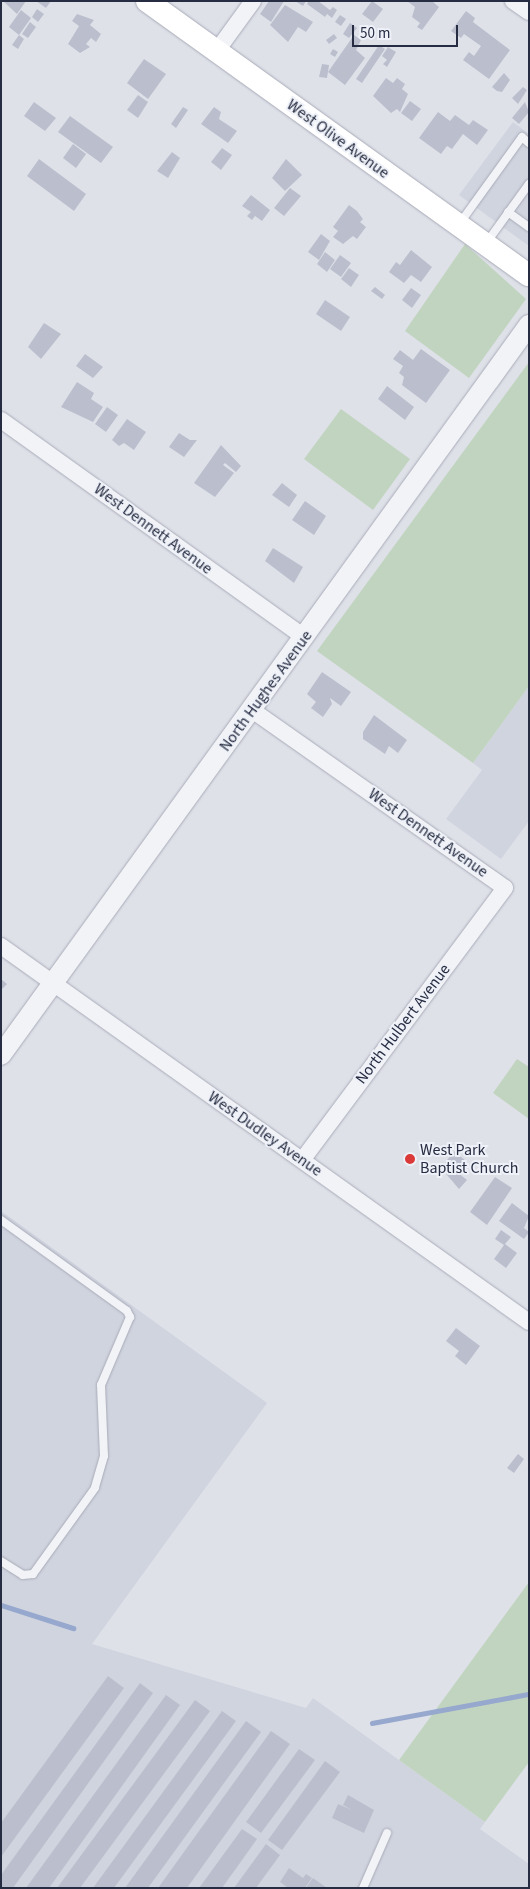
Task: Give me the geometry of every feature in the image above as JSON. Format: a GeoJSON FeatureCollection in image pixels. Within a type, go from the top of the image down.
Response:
{"type":"FeatureCollection","features":[{"type":"Feature","properties":{"kind":"main road","name":"West Olive Avenue"},"geometry":{"type":"LineString","coordinates":[[147,1],[529,275]]}},
{"type":"Feature","properties":{"kind":"street"},"geometry":{"type":"LineString","coordinates":[[216,52],[253,1]]}},
{"type":"Feature","properties":{"kind":"street"},"geometry":{"type":"LineString","coordinates":[[513,1],[529,12]]}},
{"type":"Feature","properties":{"kind":"street","name":"North Hughes Avenue"},"geometry":{"type":"LineString","coordinates":[[1,1055],[305,638],[529,326]]}},
{"type":"Feature","properties":{"kind":"street","name":"West Dennett Avenue"},"geometry":{"type":"LineString","coordinates":[[1,420],[305,638]]}},
{"type":"Feature","properties":{"kind":"street","name":"West Dennett Avenue"},"geometry":{"type":"LineString","coordinates":[[252,710],[505,888]]}},
{"type":"Feature","properties":{"kind":"street","name":"North Hulbert Avenue"},"geometry":{"type":"LineString","coordinates":[[302,1160],[505,888]]}},
{"type":"Feature","properties":{"kind":"street","name":"West Dudley Avenue"},"geometry":{"type":"LineString","coordinates":[[1,946],[529,1322]]}},
{"type":"Feature","properties":{"kind":"lane"},"geometry":{"type":"LineString","coordinates":[[458,225],[522,138],[529,143]]}},
{"type":"Feature","properties":{"kind":"lane"},"geometry":{"type":"LineString","coordinates":[[485,244],[529,184]]}},
{"type":"Feature","properties":{"kind":"lane"},"geometry":{"type":"LineString","coordinates":[[508,212],[529,227]]}},
{"type":"Feature","properties":{"kind":"lane"},"geometry":{"type":"LineString","coordinates":[[1,1220],[128,1311],[130,1317],[101,1385],[104,1456],[95,1488],[33,1574],[22,1575],[1,1561]]}},
{"type":"Feature","properties":{"kind":"lane"},"geometry":{"type":"LineString","coordinates":[[368,1886],[387,1833]]}},
{"type":"Feature","properties":{"kind":"shaded area"},"geometry":{"type":"Polygon","coordinates":[[[513,122],[529,134],[529,246],[459,195],[513,122]]]}},
{"type":"Feature","properties":{"kind":"shaded area"},"geometry":{"type":"Polygon","coordinates":[[[529,686],[529,821],[501,859],[446,819],[482,770],[473,763],[529,686]]]}},
{"type":"Feature","properties":{"kind":"shaded area"},"geometry":{"type":"Polygon","coordinates":[[[1,1211],[267,1403],[92,1644],[306,1708],[313,1698],[485,1822],[480,1829],[529,1864],[529,1888],[1,1888],[1,1211]]]}},
{"type":"Feature","properties":{"kind":"green space"},"geometry":{"type":"Polygon","coordinates":[[[465,244],[526,299],[469,378],[405,331],[465,244]]]}},
{"type":"Feature","properties":{"kind":"green space"},"geometry":{"type":"Polygon","coordinates":[[[529,362],[529,686],[473,763],[317,651],[529,362]]]}},
{"type":"Feature","properties":{"kind":"green space"},"geometry":{"type":"Polygon","coordinates":[[[341,409],[410,459],[373,510],[304,459],[341,409]]]}},
{"type":"Feature","properties":{"kind":"green space"},"geometry":{"type":"Polygon","coordinates":[[[517,1059],[529,1067],[529,1119],[493,1093],[517,1059]]]}},
{"type":"Feature","properties":{"kind":"green space"},"geometry":{"type":"Polygon","coordinates":[[[529,1582],[529,1762],[485,1822],[399,1760],[529,1582]]]}},
{"type":"Feature","properties":{"kind":"building"},"geometry":{"type":"Polygon","coordinates":[[[3,1],[26,1],[17,14],[3,1]]]}},
{"type":"Feature","properties":{"kind":"building"},"geometry":{"type":"Polygon","coordinates":[[[36,1],[51,1],[46,8],[36,1]]]}},
{"type":"Feature","properties":{"kind":"building"},"geometry":{"type":"Polygon","coordinates":[[[269,1],[284,1],[271,22],[260,14],[269,1]]]}},
{"type":"Feature","properties":{"kind":"building"},"geometry":{"type":"Polygon","coordinates":[[[295,1],[306,1],[303,6],[295,1]]]}},
{"type":"Feature","properties":{"kind":"building"},"geometry":{"type":"Polygon","coordinates":[[[309,1],[318,1],[330,10],[333,7],[337,10],[332,18],[327,14],[325,17],[307,4],[309,1]]]}},
{"type":"Feature","properties":{"kind":"building"},"geometry":{"type":"Polygon","coordinates":[[[372,1],[383,9],[373,22],[362,14],[372,1]]]}},
{"type":"Feature","properties":{"kind":"building"},"geometry":{"type":"Polygon","coordinates":[[[407,1],[432,1],[439,7],[422,30],[417,27],[420,23],[412,17],[415,7],[407,1]]]}},
{"type":"Feature","properties":{"kind":"building"},"geometry":{"type":"Polygon","coordinates":[[[285,5],[313,22],[306,32],[298,27],[288,42],[270,25],[285,5]]]}},
{"type":"Feature","properties":{"kind":"building"},"geometry":{"type":"Polygon","coordinates":[[[37,9],[44,14],[38,22],[32,17],[37,9]]]}},
{"type":"Feature","properties":{"kind":"building"},"geometry":{"type":"Polygon","coordinates":[[[21,10],[31,18],[19,35],[9,27],[21,10]]]}},
{"type":"Feature","properties":{"kind":"building"},"geometry":{"type":"Polygon","coordinates":[[[466,11],[475,18],[473,22],[510,50],[489,79],[463,60],[469,52],[474,56],[481,46],[464,34],[461,38],[451,31],[466,11]]]}},
{"type":"Feature","properties":{"kind":"building"},"geometry":{"type":"Polygon","coordinates":[[[77,14],[94,20],[90,25],[101,34],[96,42],[91,38],[86,44],[90,47],[80,53],[68,44],[79,26],[72,21],[77,14]]]}},
{"type":"Feature","properties":{"kind":"building"},"geometry":{"type":"Polygon","coordinates":[[[340,15],[346,19],[341,26],[335,22],[340,15]]]}},
{"type":"Feature","properties":{"kind":"building"},"geometry":{"type":"Polygon","coordinates":[[[30,22],[36,27],[28,38],[22,34],[30,22]]]}},
{"type":"Feature","properties":{"kind":"building"},"geometry":{"type":"Polygon","coordinates":[[[350,23],[357,28],[349,38],[343,34],[350,23]]]}},
{"type":"Feature","properties":{"kind":"building"},"geometry":{"type":"Polygon","coordinates":[[[334,34],[337,38],[329,44],[326,40],[334,34]]]}},
{"type":"Feature","properties":{"kind":"building"},"geometry":{"type":"Polygon","coordinates":[[[19,35],[24,39],[18,49],[12,45],[19,35]]]}},
{"type":"Feature","properties":{"kind":"building"},"geometry":{"type":"Polygon","coordinates":[[[354,35],[361,40],[356,50],[365,58],[345,85],[328,72],[354,35]]]}},
{"type":"Feature","properties":{"kind":"building"},"geometry":{"type":"Polygon","coordinates":[[[379,45],[385,49],[362,83],[356,79],[379,45]]]}},
{"type":"Feature","properties":{"kind":"building"},"geometry":{"type":"Polygon","coordinates":[[[388,47],[396,52],[387,67],[383,64],[387,60],[382,56],[388,47]]]}},
{"type":"Feature","properties":{"kind":"building"},"geometry":{"type":"Polygon","coordinates":[[[333,49],[338,52],[335,57],[330,54],[333,49]]]}},
{"type":"Feature","properties":{"kind":"building"},"geometry":{"type":"Polygon","coordinates":[[[144,59],[166,74],[148,99],[127,83],[144,59]]]}},
{"type":"Feature","properties":{"kind":"building"},"geometry":{"type":"Polygon","coordinates":[[[322,64],[329,65],[327,78],[319,77],[322,64]]]}},
{"type":"Feature","properties":{"kind":"building"},"geometry":{"type":"Polygon","coordinates":[[[504,73],[510,80],[502,92],[497,91],[492,87],[504,73]]]}},
{"type":"Feature","properties":{"kind":"building"},"geometry":{"type":"Polygon","coordinates":[[[386,78],[393,83],[397,78],[405,84],[402,89],[408,94],[400,112],[397,109],[391,113],[373,96],[386,78]]]}},
{"type":"Feature","properties":{"kind":"building"},"geometry":{"type":"Polygon","coordinates":[[[523,87],[527,90],[518,104],[512,98],[523,87]]]}},
{"type":"Feature","properties":{"kind":"building"},"geometry":{"type":"Polygon","coordinates":[[[138,95],[148,102],[138,118],[127,110],[138,95]]]}},
{"type":"Feature","properties":{"kind":"building"},"geometry":{"type":"Polygon","coordinates":[[[410,101],[421,109],[412,121],[401,113],[410,101]]]}},
{"type":"Feature","properties":{"kind":"building"},"geometry":{"type":"Polygon","coordinates":[[[34,102],[56,118],[45,131],[24,116],[34,102]]]}},
{"type":"Feature","properties":{"kind":"building"},"geometry":{"type":"Polygon","coordinates":[[[525,102],[529,112],[519,124],[512,118],[525,102]]]}},
{"type":"Feature","properties":{"kind":"building"},"geometry":{"type":"Polygon","coordinates":[[[183,107],[188,110],[176,128],[171,124],[183,107]]]}},
{"type":"Feature","properties":{"kind":"building"},"geometry":{"type":"Polygon","coordinates":[[[214,107],[221,112],[219,119],[237,131],[228,143],[201,124],[214,107]]]}},
{"type":"Feature","properties":{"kind":"building"},"geometry":{"type":"Polygon","coordinates":[[[438,112],[450,121],[455,115],[469,125],[473,120],[488,130],[477,145],[463,134],[452,149],[447,146],[441,154],[419,138],[438,112]]]}},
{"type":"Feature","properties":{"kind":"building"},"geometry":{"type":"Polygon","coordinates":[[[70,116],[113,147],[101,163],[58,132],[70,116]]]}},
{"type":"Feature","properties":{"kind":"building"},"geometry":{"type":"Polygon","coordinates":[[[73,144],[86,154],[76,168],[63,158],[73,144]]]}},
{"type":"Feature","properties":{"kind":"building"},"geometry":{"type":"Polygon","coordinates":[[[222,148],[232,155],[221,170],[211,162],[222,148]]]}},
{"type":"Feature","properties":{"kind":"building"},"geometry":{"type":"Polygon","coordinates":[[[172,152],[180,158],[168,178],[157,171],[172,152]]]}},
{"type":"Feature","properties":{"kind":"building"},"geometry":{"type":"Polygon","coordinates":[[[39,159],[86,194],[74,211],[27,176],[39,159]]]}},
{"type":"Feature","properties":{"kind":"building"},"geometry":{"type":"Polygon","coordinates":[[[286,159],[302,175],[285,191],[272,178],[286,159]]]}},
{"type":"Feature","properties":{"kind":"building"},"geometry":{"type":"Polygon","coordinates":[[[290,188],[301,196],[284,216],[274,208],[290,188]]]}},
{"type":"Feature","properties":{"kind":"building"},"geometry":{"type":"Polygon","coordinates":[[[251,195],[270,210],[262,221],[255,216],[252,220],[247,216],[251,212],[242,206],[251,195]]]}},
{"type":"Feature","properties":{"kind":"building"},"geometry":{"type":"Polygon","coordinates":[[[349,205],[357,211],[363,219],[360,222],[366,227],[357,239],[353,236],[343,244],[333,237],[338,231],[333,227],[349,205]]]}},
{"type":"Feature","properties":{"kind":"building"},"geometry":{"type":"Polygon","coordinates":[[[321,234],[330,241],[319,260],[308,252],[321,234]]]}},
{"type":"Feature","properties":{"kind":"building"},"geometry":{"type":"Polygon","coordinates":[[[411,250],[432,267],[421,282],[411,275],[404,283],[389,272],[396,262],[400,265],[411,250]]]}},
{"type":"Feature","properties":{"kind":"building"},"geometry":{"type":"Polygon","coordinates":[[[325,252],[335,260],[327,272],[317,264],[325,252]]]}},
{"type":"Feature","properties":{"kind":"building"},"geometry":{"type":"Polygon","coordinates":[[[340,255],[351,263],[341,277],[330,269],[340,255]]]}},
{"type":"Feature","properties":{"kind":"building"},"geometry":{"type":"Polygon","coordinates":[[[349,268],[359,275],[351,287],[341,279],[349,268]]]}},
{"type":"Feature","properties":{"kind":"building"},"geometry":{"type":"Polygon","coordinates":[[[375,287],[385,295],[382,299],[371,291],[375,287]]]}},
{"type":"Feature","properties":{"kind":"building"},"geometry":{"type":"Polygon","coordinates":[[[411,288],[421,295],[412,308],[402,300],[411,288]]]}},
{"type":"Feature","properties":{"kind":"building"},"geometry":{"type":"Polygon","coordinates":[[[325,300],[350,317],[341,331],[316,314],[325,300]]]}},
{"type":"Feature","properties":{"kind":"building"},"geometry":{"type":"Polygon","coordinates":[[[44,323],[61,334],[41,359],[28,347],[44,323]]]}},
{"type":"Feature","properties":{"kind":"building"},"geometry":{"type":"Polygon","coordinates":[[[421,349],[450,370],[426,403],[402,385],[404,377],[399,373],[403,366],[393,359],[400,350],[413,360],[421,349]]]}},
{"type":"Feature","properties":{"kind":"building"},"geometry":{"type":"Polygon","coordinates":[[[85,354],[103,367],[93,378],[76,366],[85,354]]]}},
{"type":"Feature","properties":{"kind":"building"},"geometry":{"type":"Polygon","coordinates":[[[77,382],[94,393],[91,399],[103,407],[93,422],[61,407],[77,382]]]}},
{"type":"Feature","properties":{"kind":"building"},"geometry":{"type":"Polygon","coordinates":[[[387,386],[414,407],[405,420],[378,399],[387,386]]]}},
{"type":"Feature","properties":{"kind":"building"},"geometry":{"type":"Polygon","coordinates":[[[107,407],[118,415],[106,432],[95,424],[107,407]]]}},
{"type":"Feature","properties":{"kind":"building"},"geometry":{"type":"Polygon","coordinates":[[[127,419],[146,432],[134,450],[124,443],[119,446],[112,440],[127,419]]]}},
{"type":"Feature","properties":{"kind":"building"},"geometry":{"type":"Polygon","coordinates":[[[179,433],[190,440],[197,440],[184,457],[169,447],[179,433]]]}},
{"type":"Feature","properties":{"kind":"building"},"geometry":{"type":"Polygon","coordinates":[[[221,445],[241,466],[236,472],[225,463],[223,465],[234,473],[215,497],[194,483],[221,445]]]}},
{"type":"Feature","properties":{"kind":"building"},"geometry":{"type":"Polygon","coordinates":[[[282,483],[297,495],[289,507],[272,495],[282,483]]]}},
{"type":"Feature","properties":{"kind":"building"},"geometry":{"type":"Polygon","coordinates":[[[305,501],[326,516],[314,535],[292,520],[305,501]]]}},
{"type":"Feature","properties":{"kind":"building"},"geometry":{"type":"Polygon","coordinates":[[[273,548],[303,567],[294,583],[265,561],[273,548]]]}},
{"type":"Feature","properties":{"kind":"building"},"geometry":{"type":"Polygon","coordinates":[[[322,672],[351,692],[341,706],[330,698],[332,704],[323,717],[311,708],[316,702],[307,694],[322,672]]]}},
{"type":"Feature","properties":{"kind":"building"},"geometry":{"type":"Polygon","coordinates":[[[374,715],[407,740],[398,753],[389,746],[385,754],[363,739],[363,732],[374,715]]]}},
{"type":"Feature","properties":{"kind":"building"},"geometry":{"type":"Polygon","coordinates":[[[1,979],[7,984],[1,990],[1,979]]]}},
{"type":"Feature","properties":{"kind":"building"},"geometry":{"type":"Polygon","coordinates":[[[454,1151],[466,1161],[457,1172],[467,1180],[459,1189],[441,1168],[454,1151]]]}},
{"type":"Feature","properties":{"kind":"building"},"geometry":{"type":"Polygon","coordinates":[[[495,1177],[512,1188],[487,1225],[470,1212],[495,1177]]]}},
{"type":"Feature","properties":{"kind":"building"},"geometry":{"type":"Polygon","coordinates":[[[512,1203],[529,1216],[524,1228],[529,1232],[524,1239],[499,1221],[512,1203]]]}},
{"type":"Feature","properties":{"kind":"building"},"geometry":{"type":"Polygon","coordinates":[[[501,1230],[511,1237],[505,1244],[517,1253],[506,1268],[494,1259],[504,1245],[495,1239],[501,1230]]]}},
{"type":"Feature","properties":{"kind":"building"},"geometry":{"type":"Polygon","coordinates":[[[456,1328],[480,1346],[466,1365],[455,1356],[459,1351],[446,1341],[456,1328]]]}},
{"type":"Feature","properties":{"kind":"building"},"geometry":{"type":"Polygon","coordinates":[[[518,1454],[524,1459],[514,1473],[507,1468],[518,1454]]]}},
{"type":"Feature","properties":{"kind":"building"},"geometry":{"type":"Polygon","coordinates":[[[108,1676],[124,1688],[1,1857],[1,1823],[108,1676]]]}},
{"type":"Feature","properties":{"kind":"building"},"geometry":{"type":"Polygon","coordinates":[[[140,1683],[153,1693],[13,1888],[1,1888],[1,1875],[140,1683]]]}},
{"type":"Feature","properties":{"kind":"building"},"geometry":{"type":"Polygon","coordinates":[[[166,1695],[180,1705],[49,1888],[26,1888],[166,1695]]]}},
{"type":"Feature","properties":{"kind":"building"},"geometry":{"type":"Polygon","coordinates":[[[195,1700],[210,1711],[80,1888],[57,1888],[195,1700]]]}},
{"type":"Feature","properties":{"kind":"building"},"geometry":{"type":"Polygon","coordinates":[[[222,1711],[236,1721],[114,1888],[93,1888],[222,1711]]]}},
{"type":"Feature","properties":{"kind":"building"},"geometry":{"type":"Polygon","coordinates":[[[246,1721],[261,1732],[148,1888],[125,1888],[246,1721]]]}},
{"type":"Feature","properties":{"kind":"building"},"geometry":{"type":"Polygon","coordinates":[[[271,1731],[290,1744],[187,1888],[158,1888],[271,1731]]]}},
{"type":"Feature","properties":{"kind":"building"},"geometry":{"type":"Polygon","coordinates":[[[299,1749],[315,1760],[261,1833],[246,1822],[299,1749]]]}},
{"type":"Feature","properties":{"kind":"building"},"geometry":{"type":"Polygon","coordinates":[[[325,1761],[340,1772],[282,1850],[268,1840],[325,1761]]]}},
{"type":"Feature","properties":{"kind":"building"},"geometry":{"type":"Polygon","coordinates":[[[348,1795],[374,1810],[364,1833],[332,1818],[338,1804],[352,1810],[343,1805],[348,1795]]]}},
{"type":"Feature","properties":{"kind":"building"},"geometry":{"type":"Polygon","coordinates":[[[242,1829],[257,1839],[222,1888],[199,1888],[242,1829]]]}},
{"type":"Feature","properties":{"kind":"building"},"geometry":{"type":"Polygon","coordinates":[[[266,1844],[280,1855],[256,1888],[234,1888],[266,1844]]]}},
{"type":"Feature","properties":{"kind":"building"},"geometry":{"type":"Polygon","coordinates":[[[289,1868],[303,1878],[306,1874],[312,1878],[305,1888],[288,1888],[280,1882],[289,1868]]]}},
{"type":"Feature","properties":{"kind":"building"},"geometry":{"type":"Polygon","coordinates":[[[313,1878],[327,1888],[306,1888],[313,1878]]]}},
{"type":"Feature","properties":{"kind":"waterway"},"geometry":{"type":"LineString","coordinates":[[1,1605],[73,1628]]}},
{"type":"Feature","properties":{"kind":"waterway"},"geometry":{"type":"LineString","coordinates":[[372,1723],[529,1694]]}},
{"type":"Feature","properties":{"kind":"place","name":"West Park Baptist Church"},"geometry":{"type":"Point","coordinates":[410,1159]}}]}
